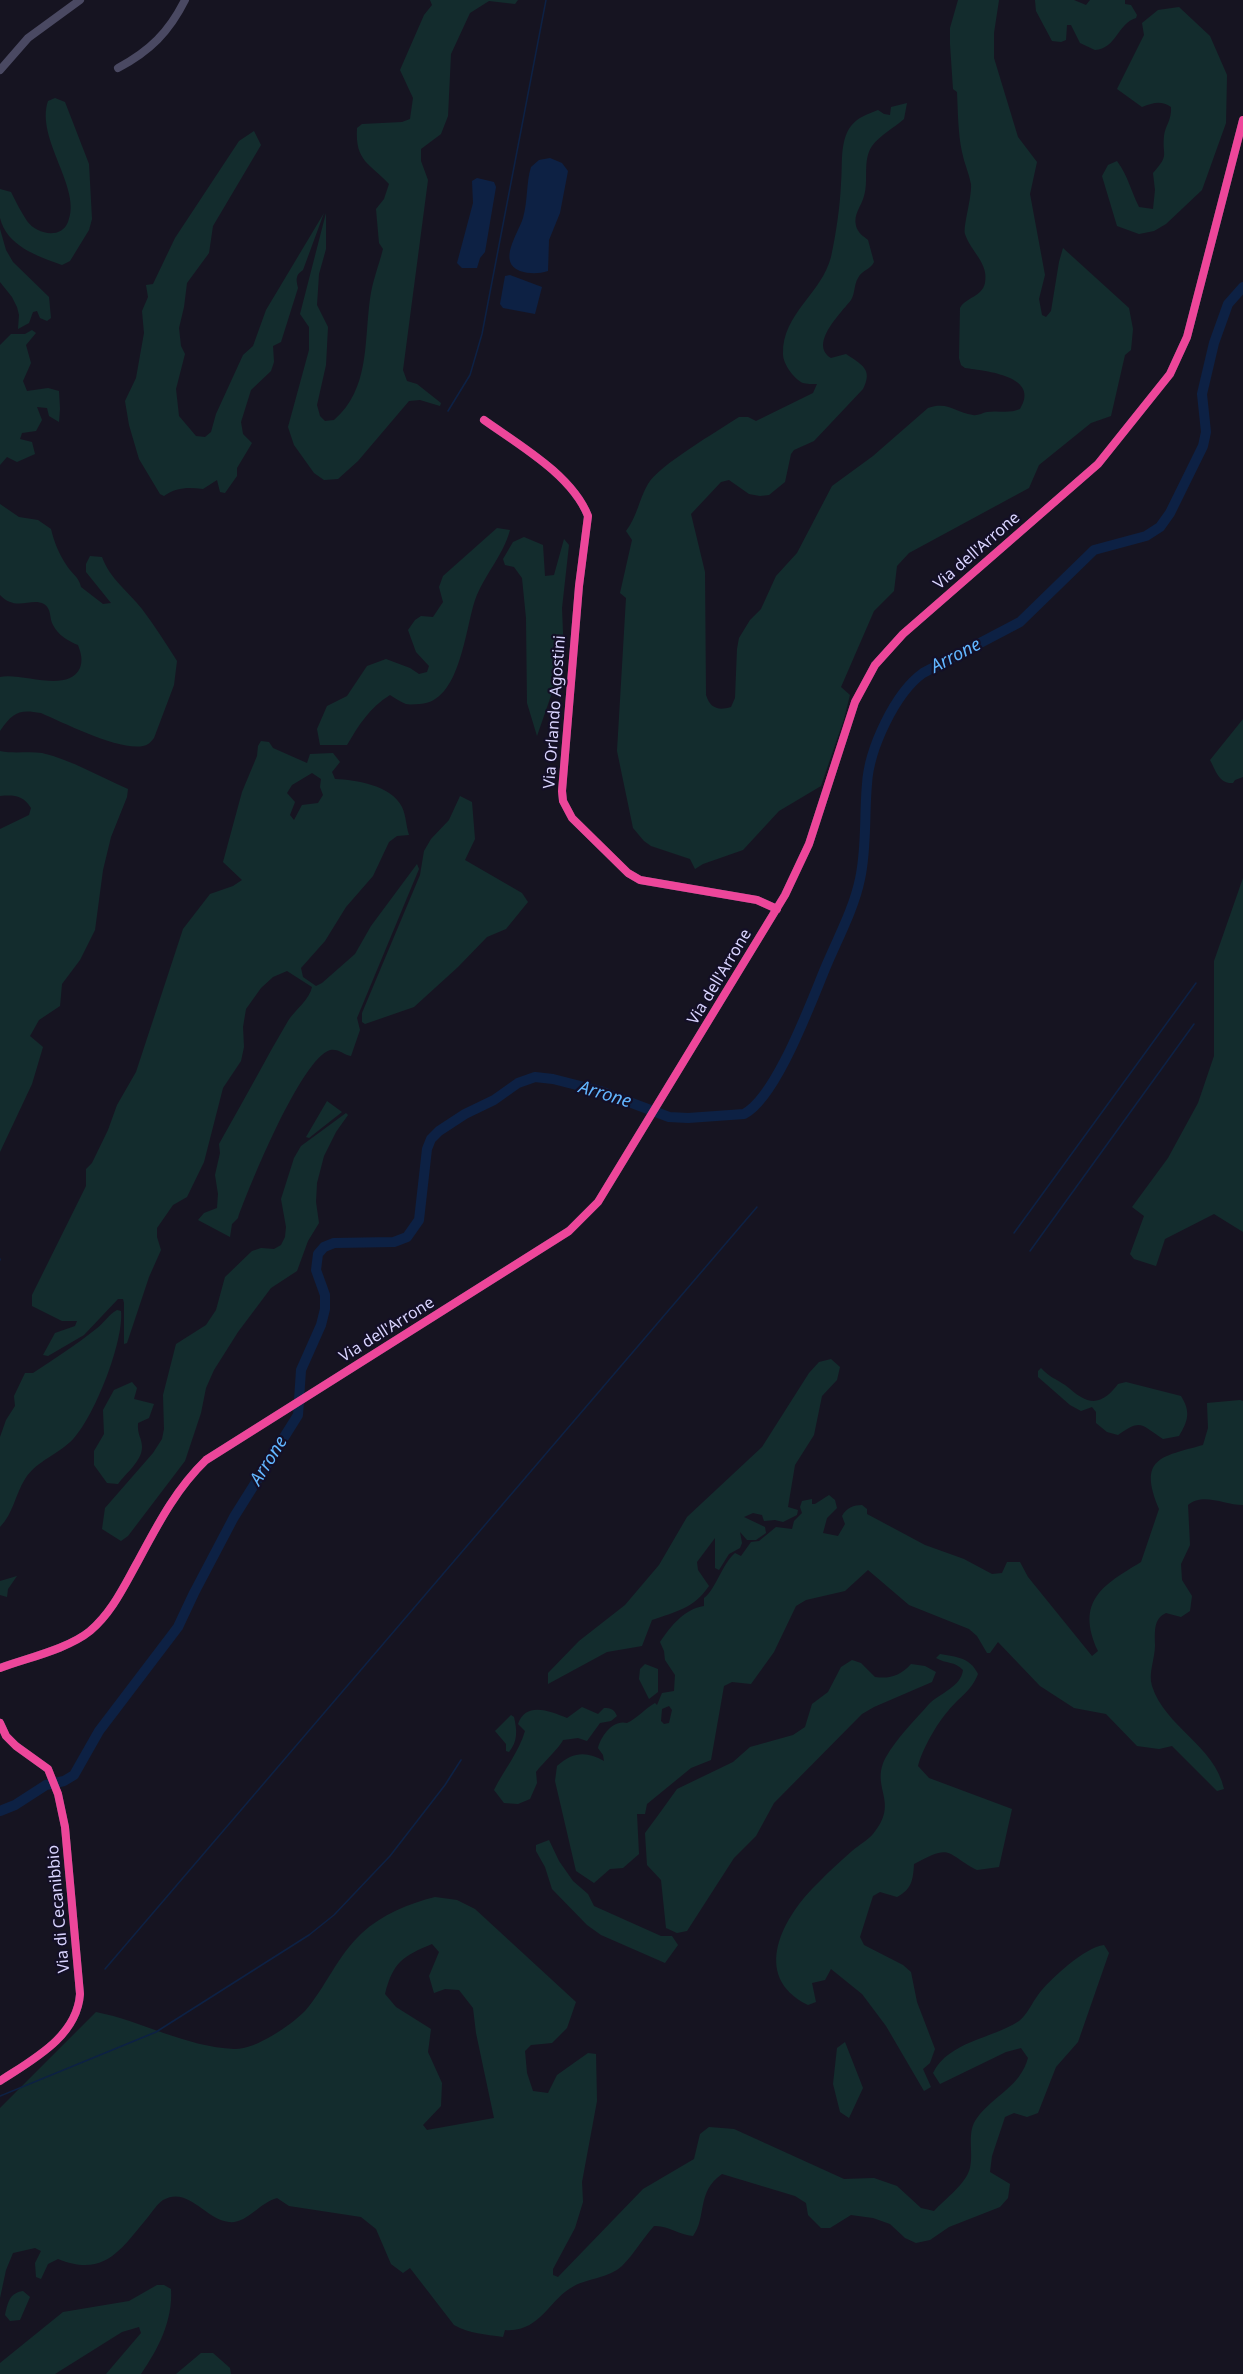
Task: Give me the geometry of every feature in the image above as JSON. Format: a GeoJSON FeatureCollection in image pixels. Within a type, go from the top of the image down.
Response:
{"type":"FeatureCollection","features":[{"type":"Feature","properties":{"kind":"street"},"geometry":{"type":"LineString","coordinates":[[0,70],[28,38],[80,0]]}},
{"type":"Feature","properties":{"kind":"street"},"geometry":{"type":"LineString","coordinates":[[118,68],[139,55],[163,35],[172,24],[184,0]]}},
{"type":"Feature","properties":{"kind":"street","name":"Via dell'Arrone"},"geometry":{"type":"LineString","coordinates":[[0,1668],[66,1644],[89,1631],[111,1608],[171,1501],[188,1478],[206,1460],[569,1231],[598,1202],[777,909],[808,844],[852,709],[874,665],[903,633],[1098,464],[1170,374],[1188,333],[1243,120]]}},
{"type":"Feature","properties":{"kind":"street","name":"Via Orlando Agostini"},"geometry":{"type":"LineString","coordinates":[[484,420],[566,482],[584,505],[588,516],[579,586],[562,791],[567,810],[628,873],[640,880],[758,900],[777,909]]}},
{"type":"Feature","properties":{"kind":"street","name":"Via di Cecanibbio"},"geometry":{"type":"LineString","coordinates":[[0,1723],[12,1743],[46,1767],[52,1776],[58,1794],[65,1827],[80,1994],[78,2006],[69,2025],[53,2043],[34,2059],[0,2081]]}},
{"type":"Feature","properties":{"kind":"green space"},"geometry":{"type":"Polygon","coordinates":[[[430,0],[518,0],[515,4],[489,1],[470,13],[451,54],[448,116],[441,134],[421,149],[421,161],[428,180],[403,370],[407,381],[417,384],[441,403],[440,406],[420,400],[409,401],[358,461],[338,479],[324,480],[314,473],[294,445],[288,427],[309,350],[309,327],[300,314],[326,213],[326,249],[319,274],[317,305],[328,327],[326,365],[317,405],[320,416],[325,421],[334,420],[346,408],[360,379],[371,293],[383,249],[379,243],[376,209],[384,199],[389,184],[361,155],[358,148],[357,128],[362,124],[402,122],[410,119],[413,98],[400,70],[424,15],[432,5],[430,0]]]}},
{"type":"Feature","properties":{"kind":"green space"},"geometry":{"type":"Polygon","coordinates":[[[958,0],[999,0],[994,33],[994,58],[1018,137],[1037,162],[1030,194],[1045,275],[1039,299],[1042,315],[1046,317],[1051,311],[1063,248],[1129,308],[1133,329],[1131,350],[1125,355],[1111,416],[1091,423],[1039,465],[1029,488],[909,553],[897,566],[894,591],[874,611],[841,687],[850,695],[821,786],[779,811],[743,850],[695,869],[690,859],[651,846],[633,828],[617,751],[626,598],[620,593],[632,540],[626,531],[648,484],[676,458],[739,417],[748,417],[756,421],[813,393],[817,384],[800,381],[787,367],[783,358],[784,340],[795,315],[820,282],[831,257],[839,211],[843,147],[847,132],[860,118],[878,110],[890,115],[891,107],[907,103],[904,119],[875,142],[867,158],[865,190],[855,222],[858,231],[868,240],[874,262],[858,278],[851,300],[829,328],[823,345],[825,352],[831,358],[846,354],[861,365],[866,372],[866,382],[863,389],[814,441],[794,450],[791,454],[785,482],[769,495],[749,494],[729,480],[721,482],[691,514],[705,572],[706,695],[712,706],[722,709],[731,707],[735,698],[739,638],[750,620],[761,609],[776,576],[797,553],[832,486],[873,456],[928,408],[941,406],[977,415],[987,412],[1008,412],[1020,409],[1025,398],[1023,389],[1017,382],[997,374],[965,368],[961,365],[959,358],[960,308],[981,291],[986,276],[982,263],[965,234],[971,184],[961,145],[957,92],[953,89],[950,44],[950,28],[958,0]]]}},
{"type":"Feature","properties":{"kind":"green space"},"geometry":{"type":"Polygon","coordinates":[[[1035,0],[1074,0],[1086,5],[1090,0],[1125,0],[1125,4],[1131,5],[1137,15],[1108,45],[1095,50],[1080,43],[1071,25],[1067,25],[1066,40],[1052,41],[1036,11],[1035,0]]]}},
{"type":"Feature","properties":{"kind":"green space"},"geometry":{"type":"Polygon","coordinates":[[[1179,7],[1210,36],[1227,75],[1226,123],[1202,190],[1166,224],[1154,231],[1139,234],[1117,226],[1102,176],[1108,165],[1117,161],[1139,207],[1153,209],[1155,190],[1153,173],[1164,155],[1164,136],[1171,107],[1153,103],[1142,107],[1117,89],[1144,35],[1142,23],[1158,10],[1179,7]]]}},
{"type":"Feature","properties":{"kind":"green space"},"geometry":{"type":"Polygon","coordinates":[[[55,98],[65,102],[89,164],[92,219],[89,230],[70,261],[62,265],[33,254],[16,243],[9,236],[0,218],[0,189],[11,192],[27,221],[42,232],[60,231],[68,222],[71,209],[69,195],[48,131],[46,116],[48,101],[55,98]]]}},
{"type":"Feature","properties":{"kind":"green space"},"geometry":{"type":"Polygon","coordinates":[[[254,131],[261,145],[213,226],[209,253],[187,283],[179,328],[181,346],[185,354],[176,389],[179,416],[196,436],[205,437],[211,432],[216,414],[243,355],[253,346],[266,310],[324,213],[303,270],[297,276],[298,288],[281,342],[273,346],[274,362],[271,371],[251,390],[241,422],[243,434],[252,443],[237,468],[237,476],[225,493],[220,492],[217,480],[203,489],[183,488],[164,496],[160,494],[139,459],[125,401],[136,378],[144,333],[142,311],[148,297],[146,285],[153,284],[175,238],[239,141],[254,131]]]}},
{"type":"Feature","properties":{"kind":"green space"},"geometry":{"type":"Polygon","coordinates":[[[0,229],[6,250],[13,262],[49,297],[51,318],[47,321],[40,318],[37,311],[33,312],[29,323],[18,329],[17,307],[0,282],[0,229]]]}},
{"type":"Feature","properties":{"kind":"green space"},"geometry":{"type":"Polygon","coordinates":[[[32,330],[36,333],[26,345],[31,363],[23,381],[27,391],[48,388],[59,391],[59,422],[49,416],[47,408],[37,407],[42,420],[36,431],[22,433],[20,439],[32,442],[35,454],[17,462],[7,457],[0,465],[0,345],[11,334],[25,334],[32,330]]]}},
{"type":"Feature","properties":{"kind":"green space"},"geometry":{"type":"Polygon","coordinates":[[[0,504],[19,517],[38,520],[51,529],[62,557],[81,587],[103,604],[111,603],[86,572],[86,564],[90,556],[102,557],[110,572],[142,609],[177,661],[174,685],[154,738],[148,744],[133,746],[121,744],[33,712],[17,713],[0,731],[0,677],[65,680],[74,676],[80,668],[81,654],[78,645],[67,640],[55,629],[48,608],[44,604],[39,602],[12,603],[0,595],[0,504]]]}},
{"type":"Feature","properties":{"kind":"green space"},"geometry":{"type":"Polygon","coordinates":[[[497,528],[510,530],[475,600],[459,662],[444,691],[433,700],[420,704],[406,704],[390,695],[370,711],[347,745],[320,745],[317,729],[327,706],[347,696],[367,666],[386,659],[419,674],[427,672],[429,666],[416,652],[408,630],[421,616],[433,617],[443,602],[439,587],[443,576],[497,528]]]}},
{"type":"Feature","properties":{"kind":"green space"},"geometry":{"type":"Polygon","coordinates":[[[524,537],[543,545],[545,576],[554,575],[564,539],[569,545],[562,608],[564,658],[537,736],[527,703],[526,618],[522,578],[514,567],[505,565],[503,559],[513,542],[524,537]]]}},
{"type":"Feature","properties":{"kind":"green space"},"geometry":{"type":"Polygon","coordinates":[[[1243,719],[1243,777],[1233,783],[1228,783],[1218,776],[1210,760],[1243,719]]]}},
{"type":"Feature","properties":{"kind":"green space"},"geometry":{"type":"Polygon","coordinates":[[[261,741],[269,742],[273,748],[307,763],[310,754],[333,753],[340,762],[332,772],[335,779],[363,782],[390,793],[402,807],[409,835],[397,836],[389,842],[373,876],[346,907],[325,941],[301,968],[303,977],[316,986],[355,954],[371,926],[417,864],[419,869],[357,1018],[360,1030],[351,1056],[330,1050],[318,1059],[305,1076],[277,1126],[238,1218],[232,1224],[230,1237],[198,1220],[204,1213],[217,1208],[218,1194],[215,1175],[220,1153],[219,1144],[288,1021],[311,991],[312,987],[287,971],[273,977],[261,988],[246,1009],[241,1061],[223,1088],[204,1162],[187,1197],[173,1205],[157,1228],[161,1250],[149,1277],[127,1343],[124,1344],[124,1303],[123,1299],[118,1299],[84,1335],[48,1356],[43,1355],[55,1333],[75,1326],[77,1321],[62,1321],[32,1306],[32,1295],[86,1186],[86,1169],[92,1163],[117,1105],[136,1072],[183,929],[210,894],[233,886],[242,880],[223,862],[242,792],[257,756],[261,741]],[[312,773],[292,785],[287,793],[295,802],[290,815],[294,820],[302,805],[318,803],[323,795],[320,787],[321,779],[312,773]]]}},
{"type":"Feature","properties":{"kind":"green space"},"geometry":{"type":"Polygon","coordinates":[[[0,751],[37,752],[53,756],[128,789],[111,837],[103,870],[95,930],[80,960],[62,984],[60,1006],[39,1020],[30,1036],[43,1047],[32,1084],[0,1152],[0,829],[29,815],[31,808],[25,800],[18,797],[0,796],[0,751]]]}},
{"type":"Feature","properties":{"kind":"green space"},"geometry":{"type":"Polygon","coordinates":[[[460,796],[472,802],[475,839],[465,860],[522,893],[528,902],[506,929],[487,937],[414,1007],[365,1024],[362,1022],[362,1013],[420,875],[424,851],[431,839],[449,820],[460,796]]]}},
{"type":"Feature","properties":{"kind":"green space"},"geometry":{"type":"Polygon","coordinates":[[[1243,878],[1243,1232],[1214,1214],[1165,1239],[1156,1266],[1134,1259],[1130,1254],[1144,1216],[1132,1207],[1168,1158],[1198,1103],[1214,1056],[1214,961],[1243,878]]]}},
{"type":"Feature","properties":{"kind":"green space"},"geometry":{"type":"Polygon","coordinates":[[[327,1101],[342,1112],[309,1138],[306,1137],[327,1101]]]}},
{"type":"Feature","properties":{"kind":"green space"},"geometry":{"type":"Polygon","coordinates":[[[346,1113],[348,1115],[324,1156],[317,1183],[316,1202],[319,1223],[308,1241],[297,1271],[271,1288],[238,1332],[214,1370],[206,1388],[201,1413],[185,1461],[128,1536],[121,1541],[102,1529],[105,1508],[153,1453],[162,1439],[163,1395],[176,1344],[206,1325],[216,1310],[225,1277],[252,1251],[261,1248],[274,1249],[281,1245],[286,1227],[281,1199],[294,1158],[301,1146],[346,1113]]]}},
{"type":"Feature","properties":{"kind":"green space"},"geometry":{"type":"Polygon","coordinates":[[[117,1310],[121,1311],[118,1340],[107,1377],[91,1413],[68,1444],[30,1472],[0,1527],[0,1437],[6,1420],[15,1406],[14,1396],[25,1373],[33,1373],[65,1352],[117,1310]]]}},
{"type":"Feature","properties":{"kind":"green space"},"geometry":{"type":"Polygon","coordinates":[[[831,1359],[840,1367],[837,1380],[822,1396],[814,1435],[795,1465],[788,1507],[798,1510],[797,1515],[783,1522],[764,1521],[762,1515],[753,1513],[744,1517],[765,1527],[766,1533],[756,1540],[747,1540],[740,1532],[742,1543],[740,1548],[729,1554],[719,1570],[715,1568],[715,1538],[697,1562],[698,1570],[709,1586],[697,1600],[684,1608],[652,1620],[642,1646],[607,1652],[548,1684],[548,1673],[579,1641],[625,1605],[659,1565],[687,1517],[762,1447],[809,1373],[819,1362],[831,1359]]]}},
{"type":"Feature","properties":{"kind":"green space"},"geometry":{"type":"Polygon","coordinates":[[[1041,1368],[1079,1396],[1092,1401],[1102,1399],[1118,1384],[1126,1382],[1181,1396],[1187,1412],[1185,1426],[1179,1436],[1163,1439],[1141,1425],[1132,1426],[1118,1435],[1107,1432],[1096,1423],[1096,1412],[1092,1407],[1081,1411],[1070,1405],[1038,1377],[1038,1371],[1041,1368]]]}},
{"type":"Feature","properties":{"kind":"green space"},"geometry":{"type":"Polygon","coordinates":[[[132,1382],[137,1388],[134,1399],[154,1404],[149,1418],[138,1423],[142,1447],[137,1462],[118,1484],[107,1483],[94,1465],[94,1451],[104,1434],[103,1410],[114,1390],[132,1382]]]}},
{"type":"Feature","properties":{"kind":"green space"},"geometry":{"type":"Polygon","coordinates":[[[1243,1401],[1243,1505],[1207,1499],[1194,1501],[1188,1505],[1190,1545],[1181,1564],[1182,1580],[1192,1596],[1190,1611],[1181,1617],[1166,1613],[1157,1622],[1151,1681],[1158,1700],[1167,1713],[1211,1761],[1224,1789],[1217,1791],[1172,1746],[1159,1749],[1137,1746],[1106,1714],[1074,1708],[1040,1686],[998,1642],[990,1653],[987,1653],[977,1636],[969,1629],[909,1605],[868,1570],[845,1591],[806,1600],[796,1606],[774,1652],[751,1684],[732,1682],[724,1686],[711,1760],[691,1768],[647,1804],[645,1814],[637,1814],[639,1854],[623,1868],[610,1869],[594,1883],[576,1871],[555,1781],[557,1766],[580,1754],[604,1761],[598,1748],[602,1738],[612,1726],[631,1721],[655,1703],[657,1705],[662,1693],[674,1691],[675,1675],[665,1660],[660,1642],[673,1624],[684,1614],[704,1606],[704,1598],[735,1553],[741,1556],[751,1542],[759,1541],[776,1527],[792,1529],[794,1521],[802,1513],[800,1507],[802,1501],[812,1499],[812,1504],[815,1504],[829,1495],[835,1500],[837,1508],[827,1518],[823,1533],[838,1536],[845,1524],[842,1516],[844,1513],[850,1507],[862,1505],[867,1509],[867,1514],[925,1545],[964,1559],[992,1574],[1002,1573],[1007,1562],[1020,1562],[1028,1577],[1092,1656],[1098,1651],[1092,1634],[1091,1607],[1105,1587],[1141,1562],[1159,1509],[1153,1492],[1152,1470],[1157,1462],[1165,1457],[1203,1445],[1208,1428],[1207,1403],[1243,1401]],[[669,1706],[662,1709],[661,1721],[664,1724],[669,1723],[672,1710],[669,1706]]]}},
{"type":"Feature","properties":{"kind":"green space"},"geometry":{"type":"Polygon","coordinates":[[[17,1576],[8,1589],[7,1597],[0,1595],[0,1581],[17,1576]]]}},
{"type":"Feature","properties":{"kind":"green space"},"geometry":{"type":"Polygon","coordinates":[[[940,1654],[967,1661],[978,1674],[968,1690],[939,1722],[926,1745],[918,1766],[929,1778],[1012,1809],[999,1867],[977,1870],[953,1855],[942,1852],[914,1864],[911,1884],[906,1891],[897,1897],[880,1892],[873,1896],[860,1937],[864,1945],[903,1965],[911,1972],[917,2002],[935,2049],[930,2063],[923,2069],[931,2087],[924,2091],[886,2026],[862,1994],[831,1969],[825,1980],[812,1983],[816,2002],[808,2005],[790,1993],[780,1978],[776,1962],[778,1945],[794,1911],[823,1878],[871,1836],[881,1822],[885,1803],[882,1768],[890,1750],[929,1704],[954,1685],[961,1676],[963,1670],[960,1667],[936,1658],[940,1654]]]}},
{"type":"Feature","properties":{"kind":"green space"},"geometry":{"type":"Polygon","coordinates":[[[852,1660],[861,1663],[875,1677],[894,1676],[911,1664],[925,1666],[936,1672],[932,1682],[862,1714],[774,1803],[756,1836],[734,1858],[687,1931],[677,1933],[666,1928],[661,1880],[647,1865],[645,1833],[677,1789],[733,1762],[750,1747],[793,1735],[805,1727],[812,1704],[828,1692],[841,1667],[852,1660]]]}},
{"type":"Feature","properties":{"kind":"green space"},"geometry":{"type":"Polygon","coordinates":[[[645,1664],[658,1669],[658,1692],[649,1699],[639,1679],[640,1669],[645,1664]]]}},
{"type":"Feature","properties":{"kind":"green space"},"geometry":{"type":"Polygon","coordinates":[[[582,1707],[598,1714],[604,1708],[610,1709],[617,1716],[611,1721],[600,1723],[587,1741],[578,1738],[563,1740],[536,1772],[537,1783],[530,1799],[518,1804],[504,1803],[494,1790],[522,1739],[525,1731],[518,1724],[522,1717],[527,1712],[539,1710],[567,1718],[582,1707]]]}},
{"type":"Feature","properties":{"kind":"green space"},"geometry":{"type":"Polygon","coordinates":[[[511,1715],[514,1717],[516,1735],[509,1752],[506,1751],[506,1744],[495,1731],[511,1715]]]}},
{"type":"Feature","properties":{"kind":"green space"},"geometry":{"type":"Polygon","coordinates":[[[549,1840],[559,1861],[573,1881],[588,1894],[594,1906],[661,1936],[672,1936],[678,1945],[665,1963],[601,1935],[587,1925],[552,1889],[545,1867],[536,1851],[536,1845],[549,1840]]]}},
{"type":"Feature","properties":{"kind":"green space"},"geometry":{"type":"Polygon","coordinates":[[[435,1897],[457,1900],[475,1909],[576,2002],[567,2028],[552,2043],[531,2045],[525,2051],[527,2073],[533,2091],[548,2093],[557,2075],[588,2053],[596,2054],[597,2101],[582,2182],[583,2202],[575,2228],[553,2269],[553,2275],[558,2277],[643,2189],[694,2159],[700,2134],[709,2127],[734,2129],[844,2179],[874,2178],[897,2186],[921,2208],[934,2211],[968,2174],[971,2162],[972,2129],[977,2118],[1013,2084],[1028,2058],[1021,2048],[1006,2052],[940,2084],[933,2073],[940,2062],[960,2047],[1019,2021],[1044,1988],[1087,1951],[1104,1945],[1109,1953],[1078,2042],[1056,2067],[1038,2113],[1027,2117],[1014,2113],[1005,2117],[992,2156],[990,2172],[1010,2184],[1008,2198],[1000,2207],[949,2227],[930,2240],[916,2243],[905,2238],[890,2224],[873,2218],[851,2215],[830,2228],[821,2228],[808,2215],[806,2203],[795,2196],[722,2174],[708,2189],[700,2221],[693,2236],[654,2226],[617,2270],[574,2286],[558,2298],[536,2321],[517,2329],[505,2330],[503,2337],[472,2332],[454,2325],[410,2268],[403,2273],[391,2264],[376,2229],[361,2217],[289,2206],[277,2198],[242,2220],[229,2222],[220,2220],[189,2200],[172,2197],[163,2200],[120,2249],[100,2262],[88,2265],[74,2264],[58,2259],[48,2264],[41,2279],[36,2277],[35,2263],[41,2251],[35,2248],[13,2253],[6,2270],[0,2298],[0,2108],[96,2012],[199,2044],[234,2049],[252,2046],[281,2030],[305,2011],[353,1942],[362,1933],[396,1910],[435,1897]],[[432,1944],[406,1957],[392,1974],[385,1994],[396,2007],[431,2029],[428,2052],[442,2083],[441,2106],[423,2125],[427,2130],[494,2118],[473,2008],[459,1990],[445,1989],[434,1993],[429,1976],[439,1952],[432,1944]]]}},
{"type":"Feature","properties":{"kind":"green space"},"geometry":{"type":"Polygon","coordinates":[[[845,2042],[863,2088],[849,2118],[840,2112],[833,2084],[837,2048],[845,2042]]]}},
{"type":"Feature","properties":{"kind":"green space"},"geometry":{"type":"Polygon","coordinates":[[[157,2285],[164,2285],[171,2289],[170,2312],[158,2345],[141,2374],[106,2374],[141,2333],[139,2327],[122,2332],[55,2374],[0,2374],[0,2363],[63,2312],[129,2301],[157,2285]]]}},
{"type":"Feature","properties":{"kind":"green space"},"geometry":{"type":"Polygon","coordinates":[[[23,2291],[30,2297],[20,2320],[10,2321],[5,2315],[8,2303],[12,2296],[23,2291]]]}},
{"type":"Feature","properties":{"kind":"green space"},"geometry":{"type":"Polygon","coordinates":[[[201,2353],[213,2353],[230,2368],[231,2374],[176,2374],[201,2353]]]}},
{"type":"Feature","properties":{"kind":"water"},"geometry":{"type":"Polygon","coordinates":[[[550,158],[562,163],[568,171],[560,213],[549,240],[548,271],[524,272],[513,267],[510,261],[511,247],[523,218],[531,167],[539,160],[550,158]]]}},
{"type":"Feature","properties":{"kind":"water"},"geometry":{"type":"Polygon","coordinates":[[[477,178],[494,182],[496,187],[485,252],[477,268],[462,268],[457,263],[473,203],[472,181],[477,178]]]}},
{"type":"Feature","properties":{"kind":"water"},"geometry":{"type":"Polygon","coordinates":[[[510,275],[542,287],[535,314],[503,308],[500,304],[505,276],[510,275]]]}},
{"type":"Feature","properties":{"kind":"waterway"},"geometry":{"type":"LineString","coordinates":[[448,411],[470,375],[482,334],[546,0]]}},
{"type":"Feature","properties":{"kind":"waterway","name":"Arrone"},"geometry":{"type":"LineString","coordinates":[[0,1811],[15,1805],[46,1785],[64,1781],[74,1775],[99,1731],[178,1627],[234,1517],[298,1415],[301,1370],[321,1325],[325,1309],[325,1295],[316,1270],[318,1254],[324,1247],[334,1243],[394,1242],[407,1237],[419,1220],[427,1149],[431,1139],[439,1131],[465,1114],[494,1100],[518,1083],[535,1077],[553,1079],[600,1091],[669,1117],[744,1114],[756,1104],[769,1088],[792,1046],[854,901],[864,855],[869,770],[885,723],[903,694],[923,673],[1020,622],[1094,550],[1146,536],[1160,527],[1170,513],[1203,446],[1206,432],[1202,394],[1214,343],[1228,304],[1243,287]]}},
{"type":"Feature","properties":{"kind":"waterway"},"geometry":{"type":"LineString","coordinates":[[1014,1233],[1196,983]]}},
{"type":"Feature","properties":{"kind":"waterway"},"geometry":{"type":"LineString","coordinates":[[1030,1251],[1194,1024]]}},
{"type":"Feature","properties":{"kind":"waterway"},"geometry":{"type":"LineString","coordinates":[[105,1969],[757,1207]]}},
{"type":"Feature","properties":{"kind":"waterway"},"geometry":{"type":"LineString","coordinates":[[0,2096],[156,2032],[309,1935],[334,1915],[390,1856],[445,1785],[461,1760]]}},
{"type":"Feature","properties":{"kind":"cycle path"},"geometry":{"type":"LineString","coordinates":[[0,1668],[70,1643],[98,1624],[116,1599],[176,1496],[206,1460],[569,1231],[598,1202],[785,895],[809,844],[855,702],[875,665],[903,634],[1098,464],[1170,374],[1187,337],[1243,120]]}},
{"type":"Feature","properties":{"kind":"cycle path"},"geometry":{"type":"LineString","coordinates":[[484,420],[557,474],[570,487],[588,516],[579,586],[562,791],[563,801],[572,818],[628,873],[640,880],[757,900],[777,909]]}},
{"type":"Feature","properties":{"kind":"cycle path"},"geometry":{"type":"LineString","coordinates":[[0,1723],[6,1736],[16,1746],[48,1769],[58,1794],[65,1827],[80,1994],[71,2023],[62,2035],[39,2056],[0,2081]]}}]}
